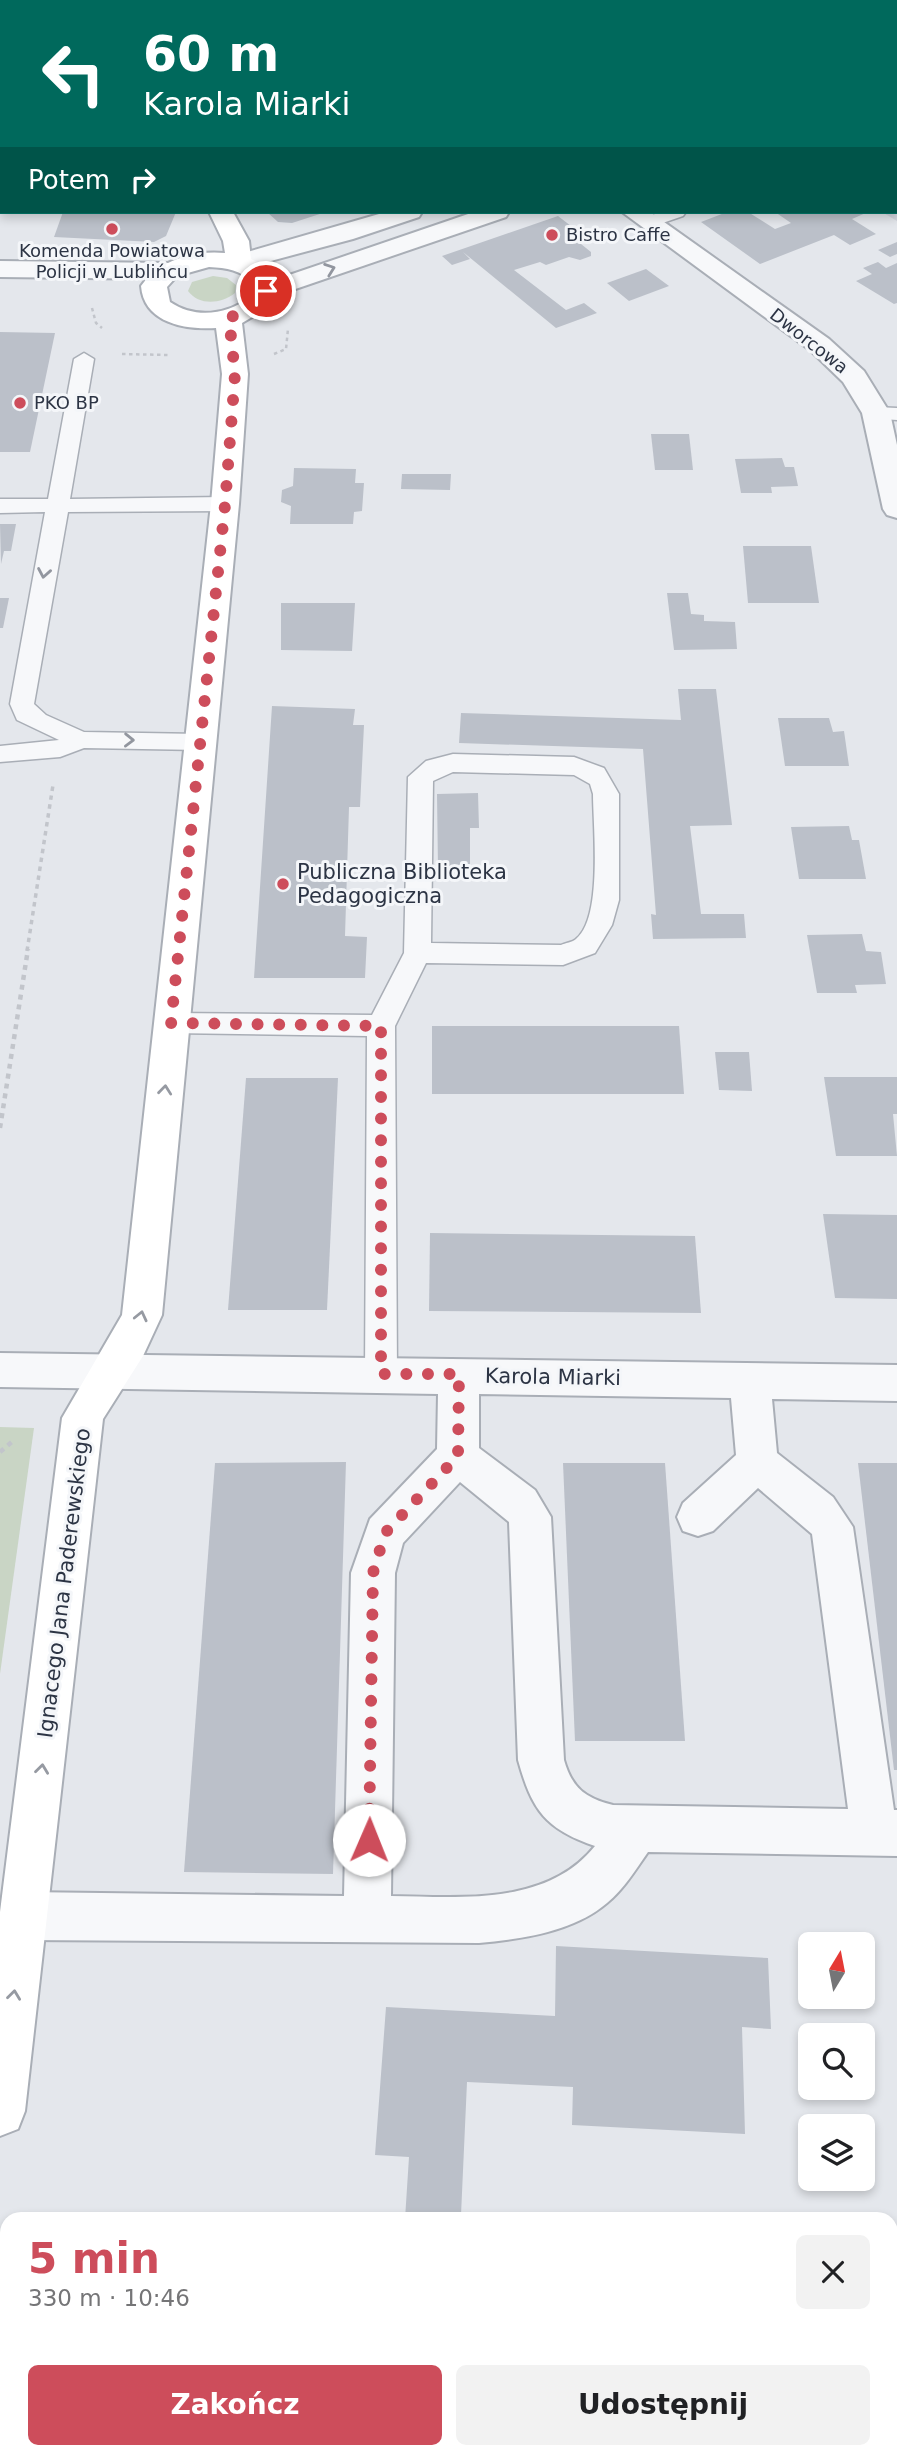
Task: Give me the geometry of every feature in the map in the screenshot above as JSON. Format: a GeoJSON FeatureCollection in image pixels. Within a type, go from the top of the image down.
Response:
{"type":"FeatureCollection","features":[{"type":"Feature","properties":{"kind":"street"},"geometry":{"type":"LineString","coordinates":[[192,261],[208,214]]}},
{"type":"Feature","properties":{"kind":"street"},"geometry":{"type":"LineString","coordinates":[[222,214],[236,241],[239,262]]}},
{"type":"Feature","properties":{"kind":"street"},"geometry":{"type":"LineString","coordinates":[[0,269],[168,271],[192,261],[208,259],[239,262],[344,234],[404,214]]}},
{"type":"Feature","properties":{"kind":"street"},"geometry":{"type":"LineString","coordinates":[[41,271],[156,302],[163,309],[185,319],[229,318],[254,307],[266,291],[491,214]]}},
{"type":"Feature","properties":{"kind":"street","name":"Dworcowa"},"geometry":{"type":"LineString","coordinates":[[641,217],[820,345],[854,377],[887,414],[897,509]]}},
{"type":"Feature","properties":{"kind":"street"},"geometry":{"type":"LineString","coordinates":[[239,262],[261,274],[266,291]]}},
{"type":"Feature","properties":{"kind":"street"},"geometry":{"type":"LineString","coordinates":[[156,302],[155,286],[168,271]]}},
{"type":"Feature","properties":{"kind":"street","name":"Ignacego Jana Paderewskiego"},"geometry":{"type":"LineString","coordinates":[[0,2111],[83,1418],[94,1394],[132,1344],[142,1315],[225,505],[235,374],[229,318]]}},
{"type":"Feature","properties":{"kind":"street","name":"Karola Miarki"},"geometry":{"type":"LineString","coordinates":[[0,1370],[459,1374],[897,1383]]}},
{"type":"Feature","properties":{"kind":"street"},"geometry":{"type":"LineString","coordinates":[[367,1920],[373,1573],[385,1533],[458,1456],[459,1374]]}},
{"type":"Feature","properties":{"kind":"street"},"geometry":{"type":"LineString","coordinates":[[458,1456],[520,1503],[530,1517],[541,1760],[554,1798],[573,1817],[613,1828],[885,1833],[832,1527],[818,1510],[757,1462],[750,1381]]}},
{"type":"Feature","properties":{"kind":"street"},"geometry":{"type":"LineString","coordinates":[[698,1517],[757,1462]]}},
{"type":"Feature","properties":{"kind":"street"},"geometry":{"type":"LineString","coordinates":[[24,1916],[367,1920],[507,1917],[560,1902],[585,1891],[608,1867],[636,1829]]}},
{"type":"Feature","properties":{"kind":"lane"},"geometry":{"type":"LineString","coordinates":[[641,217],[662,214]]}},
{"type":"Feature","properties":{"kind":"lane"},"geometry":{"type":"LineString","coordinates":[[84,359],[22,704],[26,714],[37,721],[81,740],[200,742]]}},
{"type":"Feature","properties":{"kind":"lane"},"geometry":{"type":"LineString","coordinates":[[0,506],[225,505]]}},
{"type":"Feature","properties":{"kind":"lane"},"geometry":{"type":"LineString","coordinates":[[0,754],[60,749],[81,740]]}},
{"type":"Feature","properties":{"kind":"lane"},"geometry":{"type":"LineString","coordinates":[[381,1374],[381,1026],[417,953],[421,777],[435,766],[453,763],[573,766],[592,770],[603,781],[606,794],[606,900],[598,925],[586,946],[563,955],[417,953]]}},
{"type":"Feature","properties":{"kind":"lane"},"geometry":{"type":"LineString","coordinates":[[171,1023],[381,1026]]}},
{"type":"Feature","properties":{"kind":"path"},"geometry":{"type":"LineString","coordinates":[[0,1128],[55,775]]}},
{"type":"Feature","properties":{"kind":"path"},"geometry":{"type":"LineString","coordinates":[[0,1451],[13,1441]]}},
{"type":"Feature","properties":{"kind":"shaded area"},"geometry":{"type":"Polygon","coordinates":[[[885,214],[897,214],[897,221],[885,214]]]}},
{"type":"Feature","properties":{"kind":"green space"},"geometry":{"type":"Polygon","coordinates":[[[213,276],[227,278],[236,285],[235,293],[210,302],[198,299],[188,291],[192,282],[213,276]]]}},
{"type":"Feature","properties":{"kind":"green space"},"geometry":{"type":"Polygon","coordinates":[[[0,1427],[34,1428],[0,1674],[0,1427]]]}},
{"type":"Feature","properties":{"kind":"building","name":"Komenda Powiatowa Policji w Lublińcu"},"geometry":{"type":"Polygon","coordinates":[[[62,214],[175,214],[166,236],[154,242],[54,237],[62,214]]]}},
{"type":"Feature","properties":{"kind":"building"},"geometry":{"type":"Polygon","coordinates":[[[269,214],[320,214],[292,223],[278,222],[269,214]]]}},
{"type":"Feature","properties":{"kind":"building"},"geometry":{"type":"Polygon","coordinates":[[[722,214],[751,214],[775,229],[791,223],[778,214],[863,214],[852,219],[876,234],[850,245],[834,235],[760,264],[701,222],[722,214]]]}},
{"type":"Feature","properties":{"kind":"building"},"geometry":{"type":"Polygon","coordinates":[[[558,216],[584,236],[576,240],[591,252],[591,256],[580,260],[569,257],[546,265],[540,262],[514,270],[566,310],[584,303],[597,313],[556,328],[463,252],[470,259],[452,265],[442,256],[558,216]]]}},
{"type":"Feature","properties":{"kind":"building"},"geometry":{"type":"Polygon","coordinates":[[[897,242],[897,254],[890,257],[878,250],[897,242]]]}},
{"type":"Feature","properties":{"kind":"building"},"geometry":{"type":"Polygon","coordinates":[[[878,262],[886,268],[897,263],[897,303],[894,304],[856,281],[872,274],[863,268],[878,262]]]}},
{"type":"Feature","properties":{"kind":"building"},"geometry":{"type":"Polygon","coordinates":[[[646,269],[669,286],[629,301],[607,283],[646,269]]]}},
{"type":"Feature","properties":{"kind":"building","name":"PKO BP"},"geometry":{"type":"Polygon","coordinates":[[[0,332],[55,333],[30,452],[0,452],[0,332]]]}},
{"type":"Feature","properties":{"kind":"building"},"geometry":{"type":"Polygon","coordinates":[[[651,434],[689,434],[693,470],[655,470],[651,434]]]}},
{"type":"Feature","properties":{"kind":"building"},"geometry":{"type":"Polygon","coordinates":[[[782,458],[785,467],[794,467],[798,486],[771,487],[772,493],[741,493],[735,459],[782,458]]]}},
{"type":"Feature","properties":{"kind":"building"},"geometry":{"type":"Polygon","coordinates":[[[294,468],[356,469],[355,483],[364,483],[362,511],[354,512],[353,524],[290,524],[291,506],[281,502],[282,490],[293,486],[294,468]]]}},
{"type":"Feature","properties":{"kind":"building"},"geometry":{"type":"Polygon","coordinates":[[[402,474],[451,474],[450,490],[401,489],[402,474]]]}},
{"type":"Feature","properties":{"kind":"building"},"geometry":{"type":"Polygon","coordinates":[[[0,524],[16,524],[11,551],[4,551],[1,564],[0,524]]]}},
{"type":"Feature","properties":{"kind":"building"},"geometry":{"type":"Polygon","coordinates":[[[743,546],[811,546],[819,603],[748,603],[743,546]]]}},
{"type":"Feature","properties":{"kind":"building"},"geometry":{"type":"Polygon","coordinates":[[[667,593],[688,593],[691,614],[704,615],[704,621],[735,622],[737,649],[674,650],[667,593]]]}},
{"type":"Feature","properties":{"kind":"building"},"geometry":{"type":"Polygon","coordinates":[[[0,598],[9,598],[3,628],[0,628],[0,598]]]}},
{"type":"Feature","properties":{"kind":"building"},"geometry":{"type":"Polygon","coordinates":[[[281,603],[355,603],[352,651],[281,650],[281,603]]]}},
{"type":"Feature","properties":{"kind":"building"},"geometry":{"type":"Polygon","coordinates":[[[678,689],[716,689],[732,825],[690,826],[701,914],[744,914],[746,938],[653,939],[651,914],[656,915],[643,749],[459,743],[461,713],[681,720],[678,689]]]}},
{"type":"Feature","properties":{"kind":"building"},"geometry":{"type":"Polygon","coordinates":[[[272,706],[355,709],[353,725],[364,725],[360,807],[349,807],[345,936],[367,937],[365,978],[254,978],[272,706]]]}},
{"type":"Feature","properties":{"kind":"building"},"geometry":{"type":"Polygon","coordinates":[[[778,718],[829,718],[833,732],[844,731],[849,766],[785,766],[778,718]]]}},
{"type":"Feature","properties":{"kind":"building"},"geometry":{"type":"Polygon","coordinates":[[[478,793],[479,828],[470,828],[470,869],[438,869],[437,794],[478,793]]]}},
{"type":"Feature","properties":{"kind":"building"},"geometry":{"type":"Polygon","coordinates":[[[849,826],[852,840],[859,840],[866,879],[799,879],[791,827],[849,826]]]}},
{"type":"Feature","properties":{"kind":"building"},"geometry":{"type":"Polygon","coordinates":[[[862,934],[866,951],[881,952],[886,984],[855,985],[857,993],[817,993],[807,935],[862,934]]]}},
{"type":"Feature","properties":{"kind":"building"},"geometry":{"type":"Polygon","coordinates":[[[432,1026],[679,1026],[684,1094],[432,1094],[432,1026]]]}},
{"type":"Feature","properties":{"kind":"building"},"geometry":{"type":"Polygon","coordinates":[[[715,1052],[749,1052],[752,1091],[719,1090],[715,1052]]]}},
{"type":"Feature","properties":{"kind":"building"},"geometry":{"type":"Polygon","coordinates":[[[824,1077],[897,1077],[897,1114],[893,1114],[897,1156],[836,1156],[824,1077]]]}},
{"type":"Feature","properties":{"kind":"building"},"geometry":{"type":"Polygon","coordinates":[[[246,1078],[338,1078],[327,1310],[228,1310],[246,1078]]]}},
{"type":"Feature","properties":{"kind":"building"},"geometry":{"type":"Polygon","coordinates":[[[823,1214],[897,1215],[897,1299],[835,1298],[823,1214]]]}},
{"type":"Feature","properties":{"kind":"building"},"geometry":{"type":"Polygon","coordinates":[[[430,1233],[695,1236],[701,1313],[429,1311],[430,1233]]]}},
{"type":"Feature","properties":{"kind":"building"},"geometry":{"type":"Polygon","coordinates":[[[346,1462],[333,1874],[184,1872],[215,1463],[346,1462]]]}},
{"type":"Feature","properties":{"kind":"building"},"geometry":{"type":"Polygon","coordinates":[[[563,1463],[665,1463],[685,1741],[575,1741],[563,1463]]]}},
{"type":"Feature","properties":{"kind":"building"},"geometry":{"type":"Polygon","coordinates":[[[858,1463],[897,1463],[897,1770],[894,1770],[858,1463]]]}},
{"type":"Feature","properties":{"kind":"building"},"geometry":{"type":"Polygon","coordinates":[[[556,1946],[768,1958],[771,2029],[742,2027],[745,2134],[572,2125],[573,2087],[467,2082],[461,2212],[405,2212],[409,2157],[375,2155],[386,2007],[555,2016],[556,1946]]]}},
{"type":"Feature","properties":{"kind":"place","name":"Komenda Powiatowa Policji w Lublińcu"},"geometry":{"type":"Point","coordinates":[112,229]}},
{"type":"Feature","properties":{"kind":"place","name":"Bistro Caffe"},"geometry":{"type":"Point","coordinates":[552,235]}},
{"type":"Feature","properties":{"kind":"place","name":"PKO BP"},"geometry":{"type":"Point","coordinates":[20,403]}},
{"type":"Feature","properties":{"kind":"place","name":"Publiczna Biblioteka Pedagogiczna"},"geometry":{"type":"Point","coordinates":[283,884]}},
{"type":"Feature","properties":{"kind":"route"},"geometry":{"type":"LineString","coordinates":[[266,291],[262,300],[254,307],[229,318],[235,374],[225,505],[171,1023],[381,1026],[381,1374],[459,1374],[458,1456],[385,1533],[373,1573],[369,1840]]}}]}
